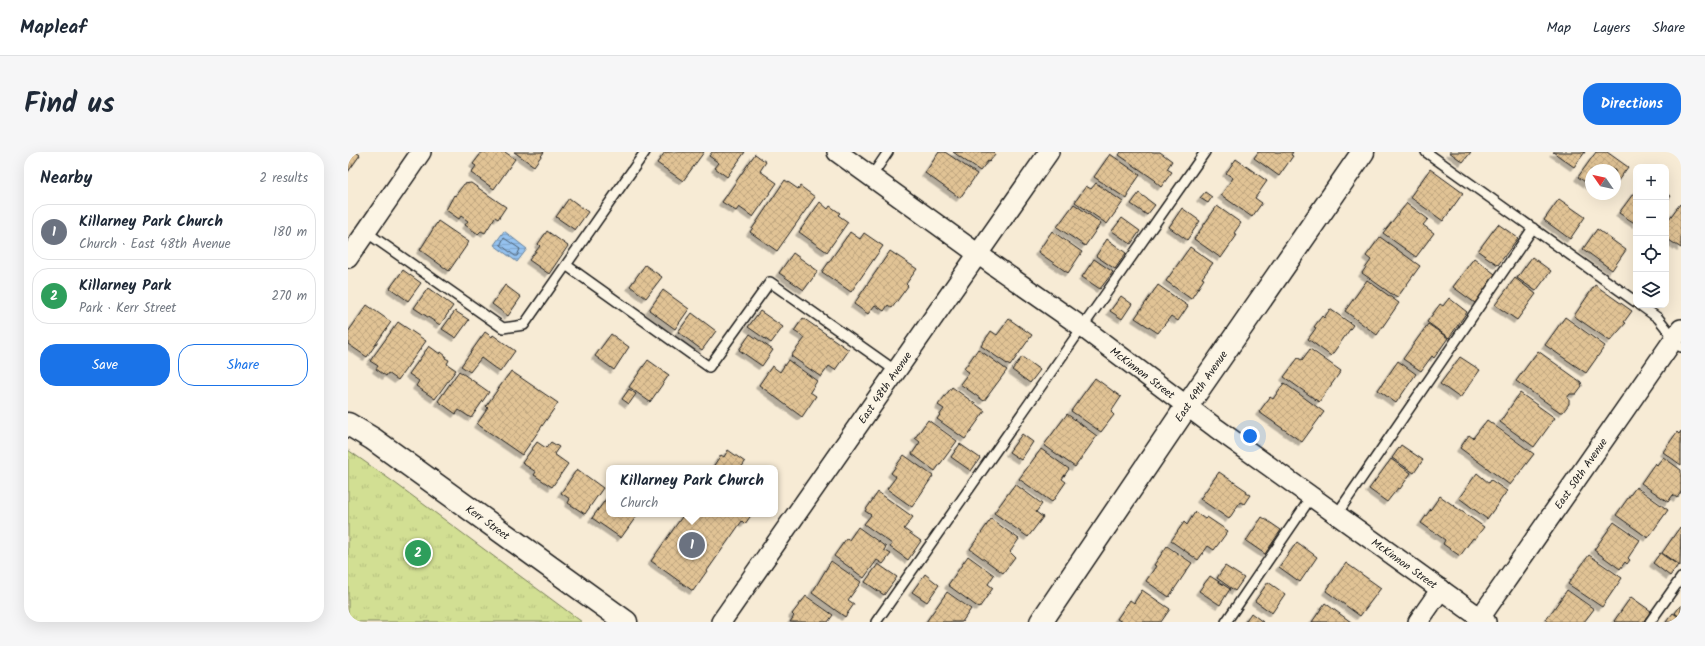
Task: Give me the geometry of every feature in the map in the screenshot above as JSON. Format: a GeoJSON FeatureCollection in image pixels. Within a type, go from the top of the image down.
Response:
{"type":"FeatureCollection","features":[{"type":"Feature","properties":{"kind":"street"},"geometry":{"type":"LineString","coordinates":[[348,258],[421,152]]}},
{"type":"Feature","properties":{"kind":"street","name":"McKinnon Street"},"geometry":{"type":"LineString","coordinates":[[837,152],[1082,327],[1187,406],[1483,620]]}},
{"type":"Feature","properties":{"kind":"street","name":"East 48th Avenue"},"geometry":{"type":"LineString","coordinates":[[721,622],[1049,152]]}},
{"type":"Feature","properties":{"kind":"street","name":"East 49th Avenue"},"geometry":{"type":"LineString","coordinates":[[1041,622],[1187,406],[1363,152]]}},
{"type":"Feature","properties":{"kind":"street","name":"East 50th Avenue"},"geometry":{"type":"LineString","coordinates":[[1483,620],[1679,338]]}},
{"type":"Feature","properties":{"kind":"street","name":"Kerr Street"},"geometry":{"type":"LineString","coordinates":[[348,424],[373,439],[626,622]]}},
{"type":"Feature","properties":{"kind":"street"},"geometry":{"type":"LineString","coordinates":[[1418,622],[1441,589]]}},
{"type":"Feature","properties":{"kind":"lane"},"geometry":{"type":"LineString","coordinates":[[366,232],[503,328],[524,325],[645,152]]}},
{"type":"Feature","properties":{"kind":"lane"},"geometry":{"type":"LineString","coordinates":[[871,177],[888,152]]}},
{"type":"Feature","properties":{"kind":"lane"},"geometry":{"type":"LineString","coordinates":[[876,622],[1205,152]]}},
{"type":"Feature","properties":{"kind":"lane"},"geometry":{"type":"LineString","coordinates":[[1426,152],[1633,300]]}},
{"type":"Feature","properties":{"kind":"lane"},"geometry":{"type":"LineString","coordinates":[[1336,514],[1533,228]]}},
{"type":"Feature","properties":{"kind":"lane"},"geometry":{"type":"LineString","coordinates":[[566,265],[709,367],[770,282],[896,371]]}},
{"type":"Feature","properties":{"kind":"lane"},"geometry":{"type":"LineString","coordinates":[[1644,308],[1658,318],[1679,338]]}},
{"type":"Feature","properties":{"kind":"lane"},"geometry":{"type":"LineString","coordinates":[[1226,622],[1312,496]]}},
{"type":"Feature","properties":{"kind":"lane"},"geometry":{"type":"LineString","coordinates":[[1650,622],[1681,578]]}},
{"type":"Feature","properties":{"kind":"green space"},"geometry":{"type":"Polygon","coordinates":[[[348,450],[395,483],[582,622],[348,622],[348,450]]]}},
{"type":"Feature","properties":{"kind":"water"},"geometry":{"type":"Polygon","coordinates":[[[504,231],[527,249],[517,262],[494,245],[504,231]]]}},
{"type":"Feature","properties":{"kind":"building"},"geometry":{"type":"Polygon","coordinates":[[[348,152],[356,152],[360,155],[348,172],[348,152]]]}},
{"type":"Feature","properties":{"kind":"building"},"geometry":{"type":"Polygon","coordinates":[[[482,152],[505,152],[515,159],[494,189],[471,173],[476,166],[473,164],[482,152]]]}},
{"type":"Feature","properties":{"kind":"building"},"geometry":{"type":"Polygon","coordinates":[[[514,152],[544,152],[534,166],[514,152]]]}},
{"type":"Feature","properties":{"kind":"building"},"geometry":{"type":"Polygon","coordinates":[[[665,152],[704,152],[683,181],[657,163],[665,152]]]}},
{"type":"Feature","properties":{"kind":"building"},"geometry":{"type":"Polygon","coordinates":[[[712,152],[745,152],[727,177],[715,168],[719,163],[709,156],[712,152]]]}},
{"type":"Feature","properties":{"kind":"building"},"geometry":{"type":"Polygon","coordinates":[[[939,152],[945,152],[977,174],[960,198],[925,173],[939,152]]]}},
{"type":"Feature","properties":{"kind":"building"},"geometry":{"type":"Polygon","coordinates":[[[953,152],[994,152],[996,154],[980,171],[953,152]]]}},
{"type":"Feature","properties":{"kind":"building"},"geometry":{"type":"Polygon","coordinates":[[[1121,152],[1160,152],[1172,161],[1167,169],[1172,172],[1161,187],[1154,181],[1155,180],[1119,155],[1121,152]]]}},
{"type":"Feature","properties":{"kind":"building"},"geometry":{"type":"Polygon","coordinates":[[[1258,152],[1293,152],[1291,155],[1293,156],[1279,176],[1254,158],[1258,152]]]}},
{"type":"Feature","properties":{"kind":"building"},"geometry":{"type":"Polygon","coordinates":[[[1449,152],[1471,152],[1463,162],[1449,152]]]}},
{"type":"Feature","properties":{"kind":"building"},"geometry":{"type":"Polygon","coordinates":[[[1553,152],[1585,152],[1574,167],[1553,152]]]}},
{"type":"Feature","properties":{"kind":"building"},"geometry":{"type":"Polygon","coordinates":[[[1596,152],[1607,152],[1628,167],[1621,177],[1621,164],[1587,164],[1596,152]]]}},
{"type":"Feature","properties":{"kind":"building"},"geometry":{"type":"Polygon","coordinates":[[[755,154],[766,162],[760,171],[777,183],[753,217],[739,207],[736,211],[722,202],[755,154]]]}},
{"type":"Feature","properties":{"kind":"building"},"geometry":{"type":"Polygon","coordinates":[[[1110,154],[1140,175],[1127,194],[1129,195],[1127,199],[1094,177],[1110,154]]]}},
{"type":"Feature","properties":{"kind":"building"},"geometry":{"type":"Polygon","coordinates":[[[1236,159],[1267,181],[1255,198],[1262,203],[1252,217],[1221,195],[1233,178],[1226,173],[1236,159]]]}},
{"type":"Feature","properties":{"kind":"building"},"geometry":{"type":"Polygon","coordinates":[[[1585,167],[1585,182],[1578,177],[1585,167]]]}},
{"type":"Feature","properties":{"kind":"building"},"geometry":{"type":"Polygon","coordinates":[[[1430,169],[1463,193],[1443,221],[1410,197],[1430,169]]]}},
{"type":"Feature","properties":{"kind":"building"},"geometry":{"type":"Polygon","coordinates":[[[785,180],[798,189],[800,186],[815,197],[777,251],[750,232],[785,180]]]}},
{"type":"Feature","properties":{"kind":"building"},"geometry":{"type":"Polygon","coordinates":[[[471,183],[506,207],[498,219],[495,217],[485,233],[481,231],[478,234],[465,225],[468,221],[461,216],[459,219],[446,210],[454,195],[455,196],[464,184],[471,183]]]}},
{"type":"Feature","properties":{"kind":"building"},"geometry":{"type":"Polygon","coordinates":[[[1096,183],[1123,202],[1107,224],[1075,202],[1086,186],[1091,189],[1096,183]]]}},
{"type":"Feature","properties":{"kind":"building"},"geometry":{"type":"Polygon","coordinates":[[[1205,192],[1212,197],[1208,203],[1200,198],[1205,192]]]}},
{"type":"Feature","properties":{"kind":"building"},"geometry":{"type":"Polygon","coordinates":[[[1139,193],[1155,205],[1147,215],[1131,204],[1139,193]]]}},
{"type":"Feature","properties":{"kind":"building"},"geometry":{"type":"Polygon","coordinates":[[[1633,194],[1633,222],[1619,213],[1633,194]]]}},
{"type":"Feature","properties":{"kind":"building"},"geometry":{"type":"Polygon","coordinates":[[[569,198],[588,212],[575,230],[556,217],[569,198]]]}},
{"type":"Feature","properties":{"kind":"building"},"geometry":{"type":"Polygon","coordinates":[[[1559,199],[1585,217],[1570,239],[1544,220],[1559,199]]]}},
{"type":"Feature","properties":{"kind":"building"},"geometry":{"type":"Polygon","coordinates":[[[820,202],[828,209],[830,206],[840,213],[838,215],[848,222],[827,252],[799,232],[820,202]]]}},
{"type":"Feature","properties":{"kind":"building"},"geometry":{"type":"Polygon","coordinates":[[[1407,203],[1428,219],[1423,225],[1434,233],[1416,257],[1383,233],[1407,203]]]}},
{"type":"Feature","properties":{"kind":"building"},"geometry":{"type":"Polygon","coordinates":[[[1074,204],[1101,223],[1085,246],[1057,227],[1074,204]]]}},
{"type":"Feature","properties":{"kind":"building"},"geometry":{"type":"Polygon","coordinates":[[[1680,204],[1681,248],[1669,240],[1669,219],[1680,204]]]}},
{"type":"Feature","properties":{"kind":"building"},"geometry":{"type":"Polygon","coordinates":[[[1217,206],[1241,223],[1234,233],[1237,235],[1221,258],[1194,239],[1217,206]]]}},
{"type":"Feature","properties":{"kind":"building"},"geometry":{"type":"Polygon","coordinates":[[[1182,208],[1200,221],[1187,240],[1169,227],[1182,208]]]}},
{"type":"Feature","properties":{"kind":"building"},"geometry":{"type":"Polygon","coordinates":[[[1122,218],[1140,231],[1131,244],[1112,231],[1122,218]]]}},
{"type":"Feature","properties":{"kind":"building"},"geometry":{"type":"Polygon","coordinates":[[[438,221],[469,242],[449,271],[420,250],[438,221]]]}},
{"type":"Feature","properties":{"kind":"building"},"geometry":{"type":"Polygon","coordinates":[[[1498,224],[1518,238],[1498,265],[1478,251],[1498,224]]]}},
{"type":"Feature","properties":{"kind":"building"},"geometry":{"type":"Polygon","coordinates":[[[1597,229],[1626,250],[1612,270],[1583,249],[1597,229]]]}},
{"type":"Feature","properties":{"kind":"building"},"geometry":{"type":"Polygon","coordinates":[[[547,231],[568,246],[549,274],[529,260],[540,246],[538,244],[547,231]]]}},
{"type":"Feature","properties":{"kind":"building"},"geometry":{"type":"Polygon","coordinates":[[[1052,231],[1082,252],[1068,273],[1038,252],[1052,231]]]}},
{"type":"Feature","properties":{"kind":"building"},"geometry":{"type":"Polygon","coordinates":[[[850,232],[860,239],[864,233],[883,246],[851,292],[822,272],[850,232]]]}},
{"type":"Feature","properties":{"kind":"building"},"geometry":{"type":"Polygon","coordinates":[[[1380,237],[1420,266],[1397,298],[1362,273],[1371,260],[1366,256],[1380,237]]]}},
{"type":"Feature","properties":{"kind":"building"},"geometry":{"type":"Polygon","coordinates":[[[1107,239],[1126,253],[1115,269],[1096,256],[1107,239]]]}},
{"type":"Feature","properties":{"kind":"building"},"geometry":{"type":"Polygon","coordinates":[[[1190,247],[1213,263],[1202,278],[1204,279],[1191,299],[1166,281],[1190,247]]]}},
{"type":"Feature","properties":{"kind":"building"},"geometry":{"type":"Polygon","coordinates":[[[890,251],[917,269],[906,284],[908,286],[892,308],[888,305],[884,311],[875,305],[868,314],[854,304],[890,251]]]}},
{"type":"Feature","properties":{"kind":"building"},"geometry":{"type":"Polygon","coordinates":[[[793,253],[818,271],[804,290],[779,273],[793,253]]]}},
{"type":"Feature","properties":{"kind":"building"},"geometry":{"type":"Polygon","coordinates":[[[1532,257],[1551,271],[1536,291],[1517,278],[1532,257]]]}},
{"type":"Feature","properties":{"kind":"building"},"geometry":{"type":"Polygon","coordinates":[[[1474,258],[1495,274],[1475,303],[1453,287],[1474,258]]]}},
{"type":"Feature","properties":{"kind":"building"},"geometry":{"type":"Polygon","coordinates":[[[1094,259],[1113,272],[1100,289],[1082,277],[1094,259]]]}},
{"type":"Feature","properties":{"kind":"building"},"geometry":{"type":"Polygon","coordinates":[[[645,265],[662,277],[646,298],[630,286],[645,265]]]}},
{"type":"Feature","properties":{"kind":"building"},"geometry":{"type":"Polygon","coordinates":[[[403,270],[421,283],[408,301],[390,288],[403,270]]]}},
{"type":"Feature","properties":{"kind":"building"},"geometry":{"type":"Polygon","coordinates":[[[1515,278],[1536,294],[1517,320],[1495,305],[1515,278]]]}},
{"type":"Feature","properties":{"kind":"building"},"geometry":{"type":"Polygon","coordinates":[[[1367,280],[1399,303],[1377,335],[1345,311],[1367,280]]]}},
{"type":"Feature","properties":{"kind":"building"},"geometry":{"type":"Polygon","coordinates":[[[505,285],[521,297],[508,316],[492,304],[505,285]]]}},
{"type":"Feature","properties":{"kind":"building"},"geometry":{"type":"Polygon","coordinates":[[[1158,285],[1188,306],[1178,321],[1171,316],[1158,333],[1135,318],[1158,285]]]}},
{"type":"Feature","properties":{"kind":"building"},"geometry":{"type":"Polygon","coordinates":[[[1595,285],[1632,311],[1624,322],[1626,323],[1610,341],[1574,316],[1595,285]]]}},
{"type":"Feature","properties":{"kind":"building"},"geometry":{"type":"Polygon","coordinates":[[[428,288],[453,306],[440,325],[414,308],[428,288]]]}},
{"type":"Feature","properties":{"kind":"building"},"geometry":{"type":"Polygon","coordinates":[[[663,290],[689,309],[675,329],[649,310],[663,290]]]}},
{"type":"Feature","properties":{"kind":"building"},"geometry":{"type":"Polygon","coordinates":[[[1121,296],[1132,304],[1122,319],[1110,311],[1121,296]]]}},
{"type":"Feature","properties":{"kind":"building"},"geometry":{"type":"Polygon","coordinates":[[[1449,298],[1467,312],[1449,338],[1427,322],[1440,304],[1443,306],[1449,298]]]}},
{"type":"Feature","properties":{"kind":"building"},"geometry":{"type":"Polygon","coordinates":[[[367,305],[391,322],[367,357],[348,344],[348,332],[367,305]]]}},
{"type":"Feature","properties":{"kind":"building"},"geometry":{"type":"Polygon","coordinates":[[[1330,309],[1353,325],[1331,356],[1308,339],[1322,316],[1324,318],[1330,309]]]}},
{"type":"Feature","properties":{"kind":"building"},"geometry":{"type":"Polygon","coordinates":[[[455,311],[469,320],[456,338],[442,329],[455,311]]]}},
{"type":"Feature","properties":{"kind":"building"},"geometry":{"type":"Polygon","coordinates":[[[760,311],[783,327],[771,343],[748,327],[760,311]]]}},
{"type":"Feature","properties":{"kind":"building"},"geometry":{"type":"Polygon","coordinates":[[[692,313],[716,331],[702,350],[678,332],[692,313]]]}},
{"type":"Feature","properties":{"kind":"building"},"geometry":{"type":"Polygon","coordinates":[[[1565,317],[1605,346],[1586,373],[1545,345],[1565,317]]]}},
{"type":"Feature","properties":{"kind":"building"},"geometry":{"type":"Polygon","coordinates":[[[803,318],[849,350],[835,370],[829,366],[821,377],[791,356],[805,338],[794,331],[803,318]]]}},
{"type":"Feature","properties":{"kind":"building"},"geometry":{"type":"Polygon","coordinates":[[[1009,319],[1032,335],[1010,366],[981,346],[991,331],[997,335],[1009,319]]]}},
{"type":"Feature","properties":{"kind":"building"},"geometry":{"type":"Polygon","coordinates":[[[398,322],[426,341],[398,380],[388,373],[386,376],[376,369],[378,366],[370,361],[398,322]]]}},
{"type":"Feature","properties":{"kind":"building"},"geometry":{"type":"Polygon","coordinates":[[[1428,324],[1448,338],[1434,358],[1432,356],[1421,371],[1403,359],[1428,324]]]}},
{"type":"Feature","properties":{"kind":"building"},"geometry":{"type":"Polygon","coordinates":[[[485,332],[492,337],[493,335],[515,351],[500,372],[481,358],[470,372],[461,366],[485,332]]]}},
{"type":"Feature","properties":{"kind":"building"},"geometry":{"type":"Polygon","coordinates":[[[611,334],[629,347],[614,370],[595,356],[611,334]]]}},
{"type":"Feature","properties":{"kind":"building"},"geometry":{"type":"Polygon","coordinates":[[[750,334],[773,350],[762,366],[739,350],[750,334]]]}},
{"type":"Feature","properties":{"kind":"building"},"geometry":{"type":"Polygon","coordinates":[[[429,346],[440,354],[441,352],[446,356],[445,358],[449,360],[447,364],[456,370],[435,399],[416,386],[419,381],[409,374],[429,346]]]}},
{"type":"Feature","properties":{"kind":"building"},"geometry":{"type":"Polygon","coordinates":[[[978,349],[1007,370],[984,401],[960,384],[969,372],[964,369],[978,349]]]}},
{"type":"Feature","properties":{"kind":"building"},"geometry":{"type":"Polygon","coordinates":[[[1310,349],[1341,371],[1319,402],[1284,377],[1298,358],[1302,360],[1310,349]]]}},
{"type":"Feature","properties":{"kind":"building"},"geometry":{"type":"Polygon","coordinates":[[[1538,351],[1581,382],[1582,386],[1576,394],[1570,394],[1567,398],[1569,399],[1569,404],[1563,412],[1560,412],[1516,381],[1538,351]]]}},
{"type":"Feature","properties":{"kind":"building"},"geometry":{"type":"Polygon","coordinates":[[[1022,357],[1040,370],[1030,383],[1012,370],[1022,357]]]}},
{"type":"Feature","properties":{"kind":"building"},"geometry":{"type":"Polygon","coordinates":[[[1460,357],[1480,370],[1460,398],[1440,384],[1460,357]]]}},
{"type":"Feature","properties":{"kind":"building"},"geometry":{"type":"Polygon","coordinates":[[[648,360],[669,375],[650,402],[629,387],[648,360]]]}},
{"type":"Feature","properties":{"kind":"building"},"geometry":{"type":"Polygon","coordinates":[[[788,360],[817,381],[810,392],[816,396],[802,417],[759,385],[772,366],[780,372],[788,360]]]}},
{"type":"Feature","properties":{"kind":"building"},"geometry":{"type":"Polygon","coordinates":[[[1398,361],[1416,374],[1396,403],[1378,390],[1398,361]]]}},
{"type":"Feature","properties":{"kind":"building"},"geometry":{"type":"Polygon","coordinates":[[[459,371],[489,392],[471,418],[459,410],[456,414],[438,401],[459,371]]]}},
{"type":"Feature","properties":{"kind":"building"},"geometry":{"type":"Polygon","coordinates":[[[511,371],[558,403],[522,455],[477,424],[488,408],[486,406],[511,371]]]}},
{"type":"Feature","properties":{"kind":"building"},"geometry":{"type":"Polygon","coordinates":[[[1095,378],[1121,397],[1111,412],[1114,415],[1101,432],[1071,411],[1095,378]]]}},
{"type":"Feature","properties":{"kind":"building"},"geometry":{"type":"Polygon","coordinates":[[[1284,383],[1324,412],[1302,442],[1259,412],[1270,397],[1273,399],[1284,383]]]}},
{"type":"Feature","properties":{"kind":"building"},"geometry":{"type":"Polygon","coordinates":[[[952,387],[985,411],[965,439],[937,419],[944,409],[938,405],[952,387]]]}},
{"type":"Feature","properties":{"kind":"building"},"geometry":{"type":"Polygon","coordinates":[[[629,389],[636,394],[629,404],[622,399],[629,389]]]}},
{"type":"Feature","properties":{"kind":"building"},"geometry":{"type":"Polygon","coordinates":[[[1520,393],[1555,418],[1534,447],[1500,422],[1520,393]]]}},
{"type":"Feature","properties":{"kind":"building"},"geometry":{"type":"Polygon","coordinates":[[[1067,414],[1097,436],[1075,467],[1044,445],[1067,414]]]}},
{"type":"Feature","properties":{"kind":"building"},"geometry":{"type":"Polygon","coordinates":[[[928,420],[957,441],[935,471],[912,454],[920,442],[915,438],[928,420]]]}},
{"type":"Feature","properties":{"kind":"building"},"geometry":{"type":"Polygon","coordinates":[[[1487,420],[1534,454],[1510,485],[1460,448],[1469,435],[1473,438],[1487,420]]]}},
{"type":"Feature","properties":{"kind":"building"},"geometry":{"type":"Polygon","coordinates":[[[1681,431],[1681,465],[1663,452],[1677,432],[1679,434],[1681,431]]]}},
{"type":"Feature","properties":{"kind":"building"},"geometry":{"type":"Polygon","coordinates":[[[1022,434],[1033,442],[1021,460],[1009,452],[1022,434]]]}},
{"type":"Feature","properties":{"kind":"building"},"geometry":{"type":"Polygon","coordinates":[[[537,442],[546,448],[551,442],[559,447],[554,454],[568,464],[552,487],[534,475],[536,472],[522,463],[537,442]]]}},
{"type":"Feature","properties":{"kind":"building"},"geometry":{"type":"Polygon","coordinates":[[[960,444],[980,458],[971,471],[951,457],[960,444]]]}},
{"type":"Feature","properties":{"kind":"building"},"geometry":{"type":"Polygon","coordinates":[[[1401,445],[1423,460],[1414,473],[1392,458],[1401,445]]]}},
{"type":"Feature","properties":{"kind":"building"},"geometry":{"type":"Polygon","coordinates":[[[1041,449],[1069,469],[1062,479],[1066,482],[1052,502],[1019,479],[1041,449]]]}},
{"type":"Feature","properties":{"kind":"building"},"geometry":{"type":"Polygon","coordinates":[[[728,450],[745,462],[743,465],[714,465],[721,455],[724,457],[728,450]]]}},
{"type":"Feature","properties":{"kind":"building"},"geometry":{"type":"Polygon","coordinates":[[[904,455],[933,476],[912,507],[887,489],[896,477],[891,473],[904,455]]]}},
{"type":"Feature","properties":{"kind":"building"},"geometry":{"type":"Polygon","coordinates":[[[1663,457],[1681,470],[1681,492],[1677,498],[1673,495],[1668,502],[1641,483],[1655,463],[1657,465],[1663,457]]]}},
{"type":"Feature","properties":{"kind":"building"},"geometry":{"type":"Polygon","coordinates":[[[1391,459],[1411,473],[1400,489],[1398,488],[1387,502],[1369,489],[1391,459]]]}},
{"type":"Feature","properties":{"kind":"building"},"geometry":{"type":"Polygon","coordinates":[[[577,469],[603,488],[585,514],[568,503],[570,499],[561,493],[577,469]]]}},
{"type":"Feature","properties":{"kind":"building"},"geometry":{"type":"Polygon","coordinates":[[[1219,472],[1247,491],[1246,493],[1250,495],[1244,504],[1240,502],[1229,519],[1200,499],[1219,472]]]}},
{"type":"Feature","properties":{"kind":"building"},"geometry":{"type":"Polygon","coordinates":[[[1477,473],[1489,483],[1491,480],[1507,491],[1487,519],[1459,498],[1477,473]]]}},
{"type":"Feature","properties":{"kind":"building"},"geometry":{"type":"Polygon","coordinates":[[[1015,484],[1042,504],[1036,512],[1043,517],[1028,537],[994,513],[1015,484]]]}},
{"type":"Feature","properties":{"kind":"building"},"geometry":{"type":"Polygon","coordinates":[[[1636,487],[1668,510],[1648,538],[1616,515],[1636,487]]]}},
{"type":"Feature","properties":{"kind":"building"},"geometry":{"type":"Polygon","coordinates":[[[878,492],[913,517],[904,529],[921,541],[908,560],[890,547],[892,544],[864,524],[871,515],[865,511],[878,492]]]}},
{"type":"Feature","properties":{"kind":"building"},"geometry":{"type":"Polygon","coordinates":[[[1440,496],[1484,527],[1475,539],[1473,538],[1460,556],[1443,544],[1445,540],[1421,523],[1440,496]]]}},
{"type":"Feature","properties":{"kind":"building"},"geometry":{"type":"Polygon","coordinates":[[[606,499],[606,517],[636,517],[621,538],[592,518],[606,499]]]}},
{"type":"Feature","properties":{"kind":"building"},"geometry":{"type":"Polygon","coordinates":[[[1195,512],[1205,519],[1207,517],[1228,531],[1214,550],[1208,546],[1198,560],[1171,541],[1184,522],[1187,525],[1195,512]]]}},
{"type":"Feature","properties":{"kind":"building"},"geometry":{"type":"Polygon","coordinates":[[[682,517],[750,517],[745,524],[742,521],[693,591],[651,561],[682,517]]]}},
{"type":"Feature","properties":{"kind":"building"},"geometry":{"type":"Polygon","coordinates":[[[1262,517],[1281,530],[1265,554],[1246,541],[1262,517]]]}},
{"type":"Feature","properties":{"kind":"building"},"geometry":{"type":"Polygon","coordinates":[[[991,519],[1019,539],[1010,552],[1015,557],[1003,573],[970,549],[991,519]]]}},
{"type":"Feature","properties":{"kind":"building"},"geometry":{"type":"Polygon","coordinates":[[[1614,522],[1640,540],[1628,558],[1630,560],[1627,564],[1625,562],[1620,569],[1594,550],[1614,522]]]}},
{"type":"Feature","properties":{"kind":"building"},"geometry":{"type":"Polygon","coordinates":[[[858,527],[886,547],[884,550],[891,554],[883,564],[877,560],[864,578],[834,556],[846,539],[849,540],[858,527]]]}},
{"type":"Feature","properties":{"kind":"building"},"geometry":{"type":"Polygon","coordinates":[[[1680,527],[1681,528],[1680,566],[1662,553],[1680,527]]]}},
{"type":"Feature","properties":{"kind":"building"},"geometry":{"type":"Polygon","coordinates":[[[1297,542],[1317,557],[1300,582],[1279,567],[1297,542]]]}},
{"type":"Feature","properties":{"kind":"building"},"geometry":{"type":"Polygon","coordinates":[[[1167,546],[1192,563],[1169,597],[1146,581],[1156,566],[1154,565],[1167,546]]]}},
{"type":"Feature","properties":{"kind":"building"},"geometry":{"type":"Polygon","coordinates":[[[1660,553],[1678,565],[1670,576],[1653,563],[1660,553]]]}},
{"type":"Feature","properties":{"kind":"building"},"geometry":{"type":"Polygon","coordinates":[[[1589,555],[1622,578],[1602,607],[1568,584],[1589,555]]]}},
{"type":"Feature","properties":{"kind":"building"},"geometry":{"type":"Polygon","coordinates":[[[968,556],[994,575],[988,584],[993,588],[979,608],[948,585],[968,556]]]}},
{"type":"Feature","properties":{"kind":"building"},"geometry":{"type":"Polygon","coordinates":[[[831,561],[861,582],[848,600],[854,604],[845,617],[812,593],[831,561]]]}},
{"type":"Feature","properties":{"kind":"building"},"geometry":{"type":"Polygon","coordinates":[[[1346,563],[1381,588],[1360,616],[1326,591],[1346,563]]]}},
{"type":"Feature","properties":{"kind":"building"},"geometry":{"type":"Polygon","coordinates":[[[878,564],[897,577],[884,595],[865,582],[878,564]]]}},
{"type":"Feature","properties":{"kind":"building"},"geometry":{"type":"Polygon","coordinates":[[[1225,566],[1244,578],[1235,591],[1217,578],[1225,566]]]}},
{"type":"Feature","properties":{"kind":"building"},"geometry":{"type":"Polygon","coordinates":[[[925,574],[939,585],[927,602],[912,592],[925,574]]]}},
{"type":"Feature","properties":{"kind":"building"},"geometry":{"type":"Polygon","coordinates":[[[1210,576],[1230,589],[1220,605],[1199,591],[1210,576]]]}},
{"type":"Feature","properties":{"kind":"building"},"geometry":{"type":"Polygon","coordinates":[[[1268,582],[1285,594],[1272,613],[1255,601],[1268,582]]]}},
{"type":"Feature","properties":{"kind":"building"},"geometry":{"type":"Polygon","coordinates":[[[1142,590],[1170,609],[1161,622],[1122,622],[1117,619],[1130,600],[1134,603],[1142,590]]]}},
{"type":"Feature","properties":{"kind":"building"},"geometry":{"type":"Polygon","coordinates":[[[1567,590],[1594,609],[1584,622],[1549,622],[1546,620],[1567,590]]]}},
{"type":"Feature","properties":{"kind":"building"},"geometry":{"type":"Polygon","coordinates":[[[947,592],[971,609],[962,622],[926,622],[947,592]]]}},
{"type":"Feature","properties":{"kind":"building"},"geometry":{"type":"Polygon","coordinates":[[[806,596],[833,615],[828,622],[790,622],[794,616],[792,614],[806,596]]]}},
{"type":"Feature","properties":{"kind":"building"},"geometry":{"type":"Polygon","coordinates":[[[1631,597],[1651,611],[1643,622],[1615,622],[1614,621],[1631,597]]]}},
{"type":"Feature","properties":{"kind":"building"},"geometry":{"type":"Polygon","coordinates":[[[1325,603],[1351,622],[1312,622],[1325,603]]]}},
{"type":"Feature","properties":{"kind":"building"},"geometry":{"type":"Polygon","coordinates":[[[1681,605],[1681,618],[1675,613],[1681,605]]]}},
{"type":"Feature","properties":{"kind":"building"},"geometry":{"type":"Polygon","coordinates":[[[1251,613],[1263,622],[1245,622],[1251,613]]]}},
{"type":"Feature","properties":{"kind":"building"},"geometry":{"type":"Polygon","coordinates":[[[1673,613],[1681,618],[1681,622],[1666,622],[1673,613]]]}},
{"type":"Feature","properties":{"kind":"place","name":"Killarney Park Church"},"geometry":{"type":"Point","coordinates":[692,545]}},
{"type":"Feature","properties":{"kind":"place","name":"Killarney Park"},"geometry":{"type":"Point","coordinates":[418,553]}}]}
